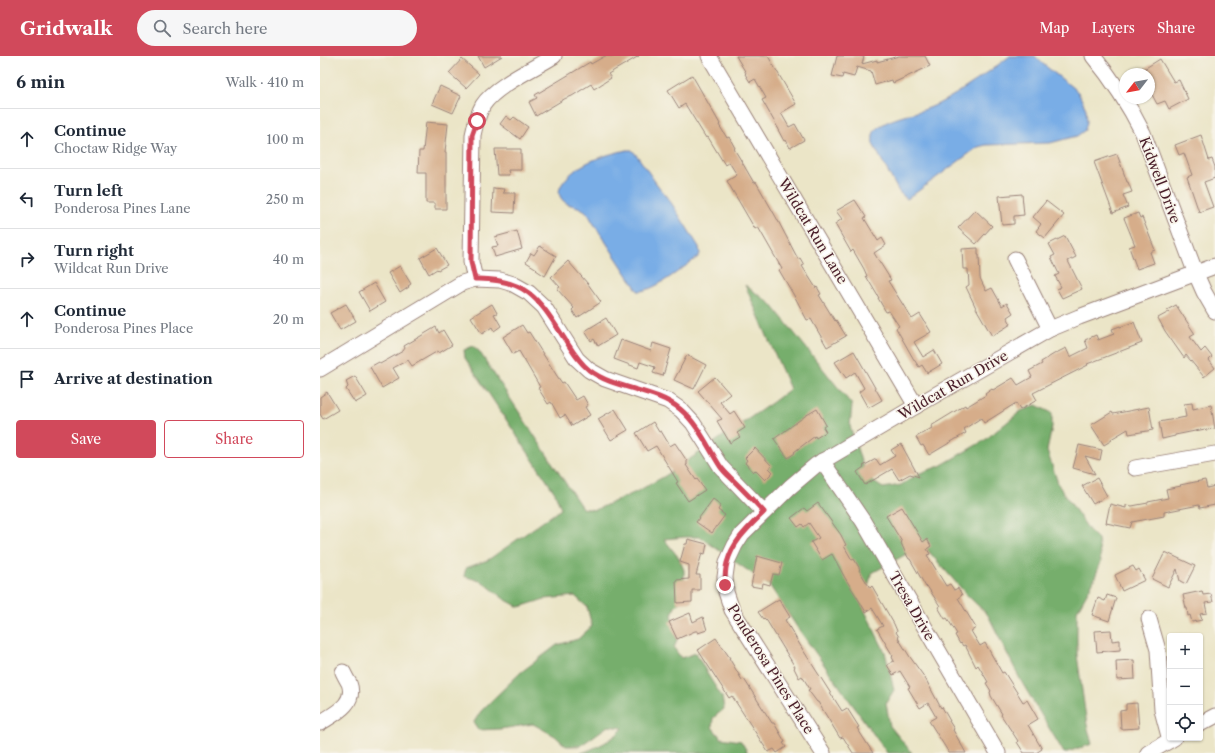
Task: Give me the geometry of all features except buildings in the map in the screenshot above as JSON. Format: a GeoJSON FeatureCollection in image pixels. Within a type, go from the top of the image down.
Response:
{"type":"FeatureCollection","features":[{"type":"Feature","properties":{"kind":"street"},"geometry":{"type":"LineString","coordinates":[[475,279],[471,262],[472,135],[483,105],[493,94],[503,86],[554,56]]}},
{"type":"Feature","properties":{"kind":"street","name":"Wildcat Run Lane"},"geometry":{"type":"LineString","coordinates":[[709,56],[916,406]]}},
{"type":"Feature","properties":{"kind":"street","name":"Kidwell Drive"},"geometry":{"type":"LineString","coordinates":[[1093,56],[1119,90],[1143,133],[1196,274],[1215,311]]}},
{"type":"Feature","properties":{"kind":"street"},"geometry":{"type":"LineString","coordinates":[[1014,259],[1050,329]]}},
{"type":"Feature","properties":{"kind":"street","name":"Wildcat Run Drive"},"geometry":{"type":"LineString","coordinates":[[728,559],[731,550],[742,534],[798,480],[822,462],[1050,329],[1215,266]]}},
{"type":"Feature","properties":{"kind":"street"},"geometry":{"type":"LineString","coordinates":[[320,369],[462,283],[475,279],[487,279],[500,280],[513,284],[529,293],[544,307],[577,359],[589,370],[605,379],[668,401],[681,410],[693,423],[721,467],[764,512]]}},
{"type":"Feature","properties":{"kind":"street"},"geometry":{"type":"LineString","coordinates":[[1135,468],[1215,454]]}},
{"type":"Feature","properties":{"kind":"street","name":"Tresa Drive"},"geometry":{"type":"LineString","coordinates":[[822,462],[862,521],[998,753]]}},
{"type":"Feature","properties":{"kind":"street","name":"Ponderosa Pines Place"},"geometry":{"type":"LineString","coordinates":[[728,559],[725,573],[725,585],[732,610],[823,753]]}},
{"type":"Feature","properties":{"kind":"street"},"geometry":{"type":"LineString","coordinates":[[1149,619],[1158,650],[1162,710],[1167,724]]}},
{"type":"Feature","properties":{"kind":"street"},"geometry":{"type":"LineString","coordinates":[[320,723],[343,709],[350,698],[350,685],[343,672]]}},
{"type":"Feature","properties":{"kind":"street"},"geometry":{"type":"LineString","coordinates":[[1203,722],[1215,716]]}},
{"type":"Feature","properties":{"kind":"street"},"geometry":{"type":"LineString","coordinates":[[1148,753],[1169,741]]}},
{"type":"Feature","properties":{"kind":"green space"},"geometry":{"type":"Polygon","coordinates":[[[745,285],[771,304],[852,405],[850,426],[866,477],[883,488],[901,485],[920,473],[940,466],[985,440],[1021,411],[1036,405],[1052,413],[1052,427],[1047,451],[1059,486],[1089,530],[1098,539],[1101,562],[1093,582],[1077,611],[1077,655],[1087,725],[1092,744],[1064,753],[1021,681],[988,615],[967,595],[923,545],[872,573],[862,605],[885,652],[894,690],[886,703],[890,726],[912,753],[887,753],[797,627],[770,586],[700,537],[664,539],[679,558],[684,570],[684,590],[681,601],[675,607],[672,614],[677,640],[674,648],[681,658],[696,653],[722,697],[724,709],[713,718],[712,727],[721,738],[741,741],[748,753],[581,753],[604,743],[615,736],[623,728],[608,726],[580,746],[566,746],[555,736],[533,724],[500,729],[478,730],[474,722],[481,711],[520,673],[557,645],[578,639],[592,626],[587,607],[575,596],[545,599],[519,607],[504,599],[483,582],[464,576],[466,568],[488,560],[561,509],[555,493],[465,358],[464,350],[473,346],[479,351],[582,508],[595,510],[636,492],[665,476],[790,389],[745,285]]]}},
{"type":"Feature","properties":{"kind":"water"},"geometry":{"type":"Polygon","coordinates":[[[1010,56],[1035,56],[1078,92],[1086,109],[1087,122],[1085,130],[1077,136],[1050,143],[986,145],[978,147],[907,199],[899,192],[873,144],[874,131],[886,123],[931,107],[947,99],[975,82],[1010,56]]]}},
{"type":"Feature","properties":{"kind":"water"},"geometry":{"type":"Polygon","coordinates":[[[632,150],[638,157],[672,204],[699,247],[700,254],[697,258],[652,288],[638,291],[587,213],[579,207],[563,201],[559,193],[561,186],[568,177],[583,165],[600,157],[632,150]]]}},
{"type":"Feature","properties":{"kind":"route"},"geometry":{"type":"LineString","coordinates":[[477,121],[472,135],[471,262],[475,279],[500,280],[513,284],[529,293],[544,307],[577,359],[589,370],[605,379],[668,401],[681,410],[693,423],[721,467],[764,512],[742,534],[731,550],[726,566],[725,585]]}}]}
